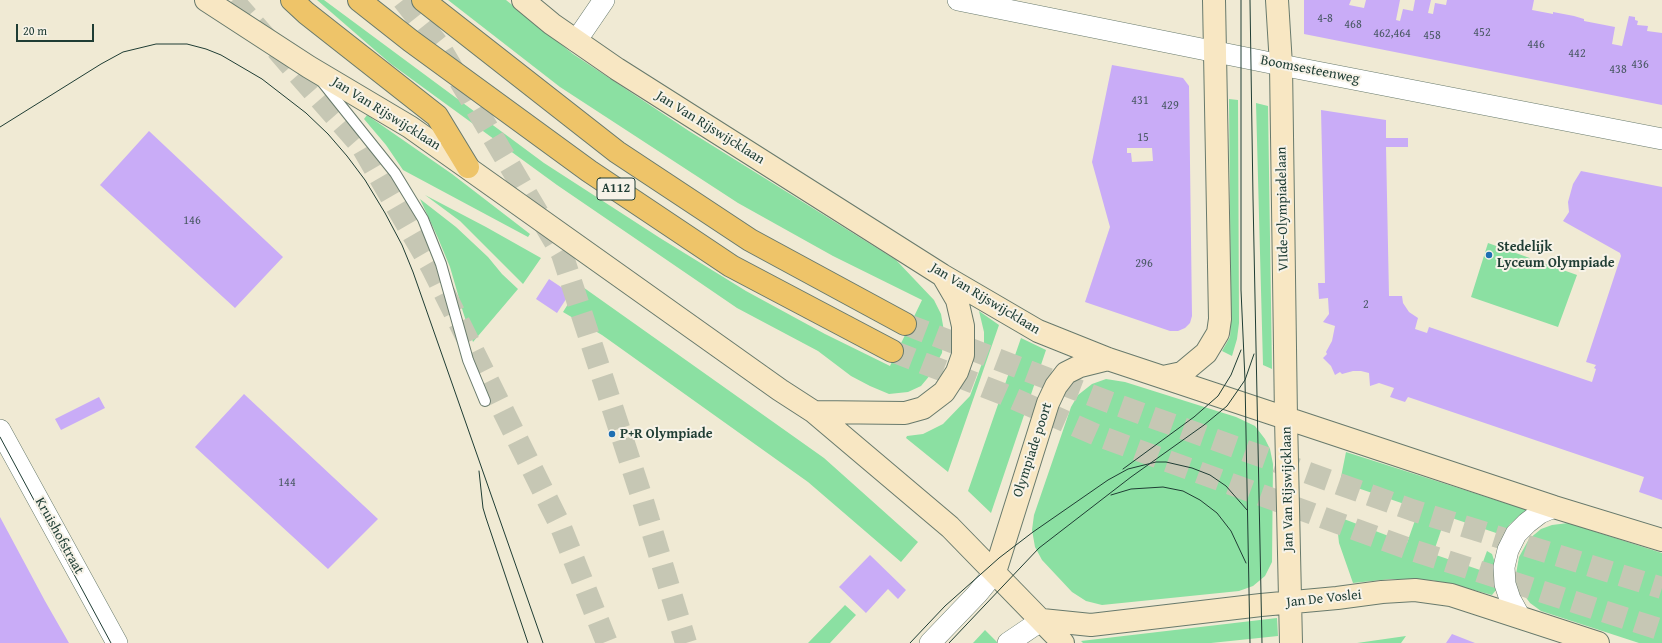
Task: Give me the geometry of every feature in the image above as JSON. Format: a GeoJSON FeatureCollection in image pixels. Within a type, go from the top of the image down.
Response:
{"type":"FeatureCollection","features":[{"type":"Feature","properties":{"kind":"highway"},"geometry":{"type":"LineString","coordinates":[[292,0],[306,13],[437,116],[468,167]]}},
{"type":"Feature","properties":{"kind":"highway","name":"A112"},"geometry":{"type":"LineString","coordinates":[[359,0],[411,41],[589,171],[731,266],[892,351]]}},
{"type":"Feature","properties":{"kind":"highway","name":"A112"},"geometry":{"type":"LineString","coordinates":[[423,0],[617,152],[750,240],[905,324]]}},
{"type":"Feature","properties":{"kind":"main road","name":"Jan Van Rijswijcklaan"},"geometry":{"type":"LineString","coordinates":[[206,0],[309,67],[410,126],[780,390],[814,412],[945,522],[1063,643]]}},
{"type":"Feature","properties":{"kind":"main road","name":"Jan Van Rijswijcklaan"},"geometry":{"type":"LineString","coordinates":[[523,0],[552,24],[576,41],[668,102],[942,275],[1038,332],[1108,359],[1286,418],[1291,643]]}},
{"type":"Feature","properties":{"kind":"main road"},"geometry":{"type":"LineString","coordinates":[[1163,377],[1182,373],[1201,357],[1212,346],[1218,333],[1219,326],[1214,0]]}},
{"type":"Feature","properties":{"kind":"main road","name":"VIIde-Olympiadelaan"},"geometry":{"type":"LineString","coordinates":[[1277,0],[1281,65],[1286,418]]}},
{"type":"Feature","properties":{"kind":"main road"},"geometry":{"type":"LineString","coordinates":[[814,412],[905,413],[923,408],[944,392],[957,372],[963,355],[964,326],[957,300],[942,275]]}},
{"type":"Feature","properties":{"kind":"main road","name":"Olympiade poort"},"geometry":{"type":"LineString","coordinates":[[995,572],[1048,403],[1056,386],[1066,373],[1080,366],[1108,359]]}},
{"type":"Feature","properties":{"kind":"main road"},"geometry":{"type":"LineString","coordinates":[[1286,418],[1554,507],[1662,540]]}},
{"type":"Feature","properties":{"kind":"main road","name":"Jan De Voslei"},"geometry":{"type":"LineString","coordinates":[[1042,620],[1091,625],[1382,592],[1415,590],[1451,595],[1598,643]]}},
{"type":"Feature","properties":{"kind":"street"},"geometry":{"type":"LineString","coordinates":[[576,41],[604,0]]}},
{"type":"Feature","properties":{"kind":"street","name":"Boomsesteenweg"},"geometry":{"type":"LineString","coordinates":[[958,0],[1662,140]]}},
{"type":"Feature","properties":{"kind":"street","name":"Kruishofstraat"},"geometry":{"type":"LineString","coordinates":[[0,430],[117,643]]}},
{"type":"Feature","properties":{"kind":"street"},"geometry":{"type":"LineString","coordinates":[[1520,617],[1510,599],[1505,584],[1504,567],[1508,550],[1516,534],[1527,523],[1540,513],[1554,507]]}},
{"type":"Feature","properties":{"kind":"street"},"geometry":{"type":"LineString","coordinates":[[930,643],[977,594],[995,572]]}},
{"type":"Feature","properties":{"kind":"street"},"geometry":{"type":"LineString","coordinates":[[1008,643],[1042,620]]}},
{"type":"Feature","properties":{"kind":"lane"},"geometry":{"type":"LineString","coordinates":[[309,67],[350,115],[395,173],[423,219],[441,264],[468,360],[485,401]]}},
{"type":"Feature","properties":{"kind":"green space"},"geometry":{"type":"Polygon","coordinates":[[[317,0],[324,0],[544,163],[660,238],[746,291],[825,334],[890,366],[922,300],[833,256],[738,203],[560,87],[448,0],[506,0],[573,54],[689,131],[896,260],[934,300],[941,314],[944,331],[942,353],[931,374],[921,386],[908,392],[889,394],[851,376],[818,351],[737,308],[557,185],[391,64],[317,0]]]}},
{"type":"Feature","properties":{"kind":"green space"},"geometry":{"type":"Polygon","coordinates":[[[1229,99],[1238,100],[1239,323],[1237,339],[1232,356],[1222,351],[1230,337],[1231,321],[1229,99]]]}},
{"type":"Feature","properties":{"kind":"green space"},"geometry":{"type":"Polygon","coordinates":[[[1256,103],[1268,106],[1272,369],[1263,365],[1256,103]]]}},
{"type":"Feature","properties":{"kind":"green space"},"geometry":{"type":"Polygon","coordinates":[[[367,115],[452,174],[530,234],[528,237],[403,170],[386,145],[364,119],[367,115]]]}},
{"type":"Feature","properties":{"kind":"green space"},"geometry":{"type":"Polygon","coordinates":[[[425,195],[541,258],[523,284],[460,221],[425,195]]]}},
{"type":"Feature","properties":{"kind":"green space"},"geometry":{"type":"Polygon","coordinates":[[[420,199],[456,227],[488,257],[502,274],[518,289],[473,342],[450,267],[420,199]]]}},
{"type":"Feature","properties":{"kind":"green space"},"geometry":{"type":"Polygon","coordinates":[[[1488,243],[1577,275],[1558,327],[1471,297],[1488,243]]]}},
{"type":"Feature","properties":{"kind":"green space"},"geometry":{"type":"Polygon","coordinates":[[[580,285],[824,458],[918,542],[901,562],[808,482],[602,335],[563,312],[580,285]]]}},
{"type":"Feature","properties":{"kind":"green space"},"geometry":{"type":"Polygon","coordinates":[[[979,311],[999,325],[948,472],[906,438],[907,436],[923,434],[943,424],[970,396],[984,358],[984,332],[979,311]]]}},
{"type":"Feature","properties":{"kind":"green space"},"geometry":{"type":"Polygon","coordinates":[[[1021,338],[1046,350],[991,513],[968,491],[1021,338]]]}},
{"type":"Feature","properties":{"kind":"green space"},"geometry":{"type":"Polygon","coordinates":[[[1106,379],[1125,382],[1236,417],[1255,426],[1265,439],[1270,449],[1273,464],[1272,562],[1265,576],[1253,586],[1239,591],[1102,605],[1086,601],[1072,592],[1042,560],[1035,547],[1032,530],[1034,515],[1071,407],[1078,395],[1092,384],[1106,379]]]}},
{"type":"Feature","properties":{"kind":"green space"},"geometry":{"type":"Polygon","coordinates":[[[1346,452],[1527,510],[1510,524],[1502,535],[1446,516],[1433,554],[1480,570],[1487,551],[1492,554],[1494,560],[1496,590],[1492,595],[1431,580],[1391,579],[1353,583],[1339,543],[1336,516],[1407,543],[1419,509],[1340,482],[1346,452]]]}},
{"type":"Feature","properties":{"kind":"green space"},"geometry":{"type":"Polygon","coordinates":[[[1568,523],[1662,553],[1662,643],[1639,643],[1541,611],[1530,603],[1519,588],[1516,574],[1519,557],[1529,539],[1541,529],[1552,525],[1568,523]]]}},
{"type":"Feature","properties":{"kind":"green space"},"geometry":{"type":"Polygon","coordinates":[[[845,605],[856,615],[830,643],[808,643],[845,605]]]}},
{"type":"Feature","properties":{"kind":"green space"},"geometry":{"type":"Polygon","coordinates":[[[1277,618],[1278,636],[1211,643],[1083,643],[1081,641],[1277,618]]]}},
{"type":"Feature","properties":{"kind":"green space"},"geometry":{"type":"Polygon","coordinates":[[[985,630],[998,643],[973,643],[985,630]]]}},
{"type":"Feature","properties":{"kind":"green space"},"geometry":{"type":"Polygon","coordinates":[[[1406,636],[1401,643],[1357,643],[1406,636]]]}},
{"type":"Feature","properties":{"kind":"building"},"geometry":{"type":"Polygon","coordinates":[[[1304,0],[1351,0],[1349,5],[1364,8],[1366,0],[1400,0],[1396,20],[1400,21],[1403,9],[1413,11],[1415,0],[1431,0],[1428,13],[1433,14],[1435,3],[1446,5],[1447,0],[1534,0],[1532,10],[1574,16],[1584,19],[1584,21],[1615,27],[1612,44],[1622,46],[1629,16],[1635,17],[1635,20],[1638,21],[1637,25],[1648,26],[1647,31],[1662,33],[1662,105],[1304,34],[1304,0]]]}},
{"type":"Feature","properties":{"kind":"building"},"geometry":{"type":"Polygon","coordinates":[[[1112,65],[1183,78],[1189,86],[1192,316],[1190,323],[1185,328],[1178,331],[1170,331],[1085,302],[1110,227],[1092,162],[1112,65]],[[1127,148],[1127,153],[1131,153],[1132,162],[1153,161],[1152,148],[1127,148]]]}},
{"type":"Feature","properties":{"kind":"building"},"geometry":{"type":"Polygon","coordinates":[[[1321,110],[1386,120],[1386,138],[1408,138],[1408,147],[1386,147],[1389,296],[1402,296],[1403,303],[1409,312],[1418,318],[1415,329],[1427,333],[1429,327],[1592,382],[1596,369],[1594,368],[1596,365],[1586,362],[1621,256],[1620,253],[1563,221],[1569,212],[1568,202],[1573,184],[1581,171],[1662,187],[1662,500],[1639,492],[1644,477],[1408,397],[1405,402],[1390,397],[1394,388],[1379,383],[1370,386],[1369,373],[1353,371],[1342,374],[1340,372],[1335,375],[1331,366],[1323,358],[1327,354],[1326,352],[1332,341],[1335,326],[1323,322],[1329,314],[1328,298],[1319,299],[1318,283],[1325,283],[1321,110]]]}},
{"type":"Feature","properties":{"kind":"building"},"geometry":{"type":"Polygon","coordinates":[[[149,131],[283,257],[235,308],[100,185],[149,131]]]}},
{"type":"Feature","properties":{"kind":"building"},"geometry":{"type":"Polygon","coordinates":[[[549,279],[570,293],[557,313],[536,299],[549,279]]]}},
{"type":"Feature","properties":{"kind":"building"},"geometry":{"type":"Polygon","coordinates":[[[244,394],[378,519],[328,569],[195,447],[244,394]]]}},
{"type":"Feature","properties":{"kind":"building"},"geometry":{"type":"Polygon","coordinates":[[[99,397],[105,408],[61,430],[55,419],[99,397]]]}},
{"type":"Feature","properties":{"kind":"building"},"geometry":{"type":"Polygon","coordinates":[[[0,517],[45,601],[69,643],[0,643],[0,517]]]}},
{"type":"Feature","properties":{"kind":"building"},"geometry":{"type":"Polygon","coordinates":[[[870,555],[906,590],[898,599],[888,589],[866,613],[839,587],[870,555]]]}},
{"type":"Feature","properties":{"kind":"building"},"geometry":{"type":"Polygon","coordinates":[[[1452,634],[1475,643],[1446,643],[1452,634]]]}},
{"type":"Feature","properties":{"kind":"tunnel"},"geometry":{"type":"LineString","coordinates":[[233,0],[362,147],[432,268],[560,525],[607,643]]}},
{"type":"Feature","properties":{"kind":"tunnel"},"geometry":{"type":"LineString","coordinates":[[403,0],[438,44],[562,254],[643,501],[686,643]]}},
{"type":"Feature","properties":{"kind":"tunnel"},"geometry":{"type":"LineString","coordinates":[[905,324],[1109,402],[1412,510],[1662,588]]}},
{"type":"Feature","properties":{"kind":"tunnel"},"geometry":{"type":"LineString","coordinates":[[892,351],[1003,394],[1099,436],[1412,550],[1662,630]]}},
{"type":"Feature","properties":{"kind":"tram line"},"geometry":{"type":"LineString","coordinates":[[1241,0],[1241,290],[1245,380],[1250,643]]}},
{"type":"Feature","properties":{"kind":"tram line"},"geometry":{"type":"LineString","coordinates":[[1250,0],[1262,643]]}},
{"type":"Feature","properties":{"kind":"tram line"},"geometry":{"type":"LineString","coordinates":[[0,127],[101,64],[123,52],[156,44],[187,44],[221,55],[262,79],[306,113],[328,134],[365,180],[402,245],[413,272],[543,643]]}},
{"type":"Feature","properties":{"kind":"tram line"},"geometry":{"type":"LineString","coordinates":[[1123,469],[1194,417],[1218,396],[1231,375],[1241,350]]}},
{"type":"Feature","properties":{"kind":"tram line"},"geometry":{"type":"LineString","coordinates":[[949,643],[1039,548],[1131,477],[1204,425],[1227,406],[1245,380],[1254,354]]}},
{"type":"Feature","properties":{"kind":"tram line"},"geometry":{"type":"LineString","coordinates":[[0,437],[111,643]]}},
{"type":"Feature","properties":{"kind":"tram line"},"geometry":{"type":"LineString","coordinates":[[910,643],[945,606],[999,558],[1033,532],[1108,480],[1128,469],[1156,462],[1166,462],[1192,468],[1210,475],[1226,486],[1247,510]]}},
{"type":"Feature","properties":{"kind":"tram line"},"geometry":{"type":"LineString","coordinates":[[479,471],[483,508],[528,643]]}},
{"type":"Feature","properties":{"kind":"tram line"},"geometry":{"type":"LineString","coordinates":[[1111,495],[1131,489],[1163,487],[1183,491],[1200,500],[1217,513],[1231,531],[1246,563]]}},
{"type":"Feature","properties":{"kind":"place","name":"Stedelijk Lyceum Olympiade"},"geometry":{"type":"Point","coordinates":[1489,255]}},
{"type":"Feature","properties":{"kind":"place","name":"P+R Olympiade"},"geometry":{"type":"Point","coordinates":[612,434]}}]}
